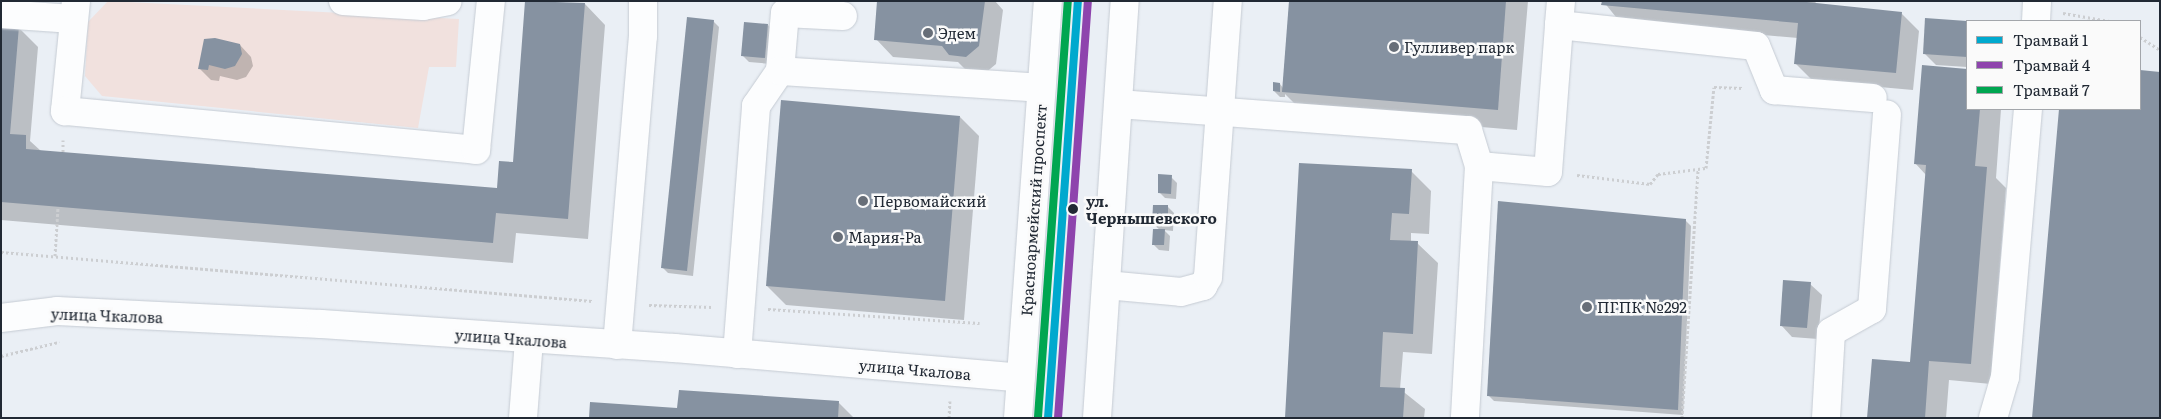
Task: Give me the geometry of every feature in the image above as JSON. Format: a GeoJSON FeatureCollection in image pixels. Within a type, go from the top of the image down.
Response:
{"type":"FeatureCollection","features":[{"type":"Feature","properties":{"kind":"street"},"geometry":{"type":"LineString","coordinates":[[343,1],[423,6],[448,1]]}},
{"type":"Feature","properties":{"kind":"street"},"geometry":{"type":"LineString","coordinates":[[1,14],[74,10],[66,111],[476,150],[492,1]]}},
{"type":"Feature","properties":{"kind":"street"},"geometry":{"type":"LineString","coordinates":[[617,345],[643,36],[643,1]]}},
{"type":"Feature","properties":{"kind":"street","name":"Красноармейский проспект"},"geometry":{"type":"LineString","coordinates":[[1018,418],[1048,1]]}},
{"type":"Feature","properties":{"kind":"street"},"geometry":{"type":"LineString","coordinates":[[1097,418],[1125,1]]}},
{"type":"Feature","properties":{"kind":"street"},"geometry":{"type":"LineString","coordinates":[[1106,285],[1182,292],[1193,291],[1206,282],[1228,1]]}},
{"type":"Feature","properties":{"kind":"street"},"geometry":{"type":"LineString","coordinates":[[737,354],[756,106],[780,71],[785,13],[843,16]]}},
{"type":"Feature","properties":{"kind":"street"},"geometry":{"type":"LineString","coordinates":[[1479,166],[1548,172],[1560,13],[1756,46],[1774,90],[1880,106],[1872,309],[1831,332],[1826,418]]}},
{"type":"Feature","properties":{"kind":"street"},"geometry":{"type":"LineString","coordinates":[[780,71],[1041,88]]}},
{"type":"Feature","properties":{"kind":"street"},"geometry":{"type":"LineString","coordinates":[[1119,104],[1468,130],[1479,166],[1465,418]]}},
{"type":"Feature","properties":{"kind":"street"},"geometry":{"type":"LineString","coordinates":[[1993,418],[2005,377],[2028,110]]}},
{"type":"Feature","properties":{"kind":"street","name":"улица Чкалова"},"geometry":{"type":"LineString","coordinates":[[1,318],[57,311],[617,345],[1021,378]]}},
{"type":"Feature","properties":{"kind":"street"},"geometry":{"type":"LineString","coordinates":[[523,418],[529,340]]}},
{"type":"Feature","properties":{"kind":"path"},"geometry":{"type":"LineString","coordinates":[[2037,10],[2103,20]]}},
{"type":"Feature","properties":{"kind":"path"},"geometry":{"type":"LineString","coordinates":[[2141,38],[2160,50]]}},
{"type":"Feature","properties":{"kind":"path"},"geometry":{"type":"LineString","coordinates":[[1548,172],[1650,184],[1658,174],[1698,171],[1706,168],[1714,87],[1774,90]]}},
{"type":"Feature","properties":{"kind":"path"},"geometry":{"type":"LineString","coordinates":[[1682,418],[1698,171]]}},
{"type":"Feature","properties":{"kind":"path"},"geometry":{"type":"LineString","coordinates":[[55,256],[58,207]]}},
{"type":"Feature","properties":{"kind":"path"},"geometry":{"type":"LineString","coordinates":[[1,252],[620,304],[740,308],[980,323]]}},
{"type":"Feature","properties":{"kind":"path"},"geometry":{"type":"LineString","coordinates":[[949,418],[951,399]]}},
{"type":"Feature","properties":{"kind":"shaded area"},"geometry":{"type":"Polygon","coordinates":[[[108,1],[459,19],[456,67],[429,67],[418,128],[102,96],[85,76],[88,22],[108,1]]]}},
{"type":"Feature","properties":{"kind":"building"},"geometry":{"type":"Polygon","coordinates":[[[525,1],[585,3],[568,219],[496,213],[493,243],[1,202],[1,24],[19,26],[10,134],[26,135],[26,149],[497,188],[499,161],[513,162],[525,1]]]}},
{"type":"Feature","properties":{"kind":"building","name":"Эдем"},"geometry":{"type":"Polygon","coordinates":[[[877,1],[985,1],[979,46],[966,57],[949,55],[942,46],[874,40],[877,1]]]}},
{"type":"Feature","properties":{"kind":"building","name":"Гулливер парк"},"geometry":{"type":"Polygon","coordinates":[[[1289,1],[1506,1],[1498,110],[1282,92],[1289,1]]]}},
{"type":"Feature","properties":{"kind":"building"},"geometry":{"type":"Polygon","coordinates":[[[1602,1],[1797,1],[1902,12],[1896,73],[1794,64],[1798,23],[1601,5],[1602,1]]]}},
{"type":"Feature","properties":{"kind":"building"},"geometry":{"type":"Polygon","coordinates":[[[687,17],[714,20],[687,271],[661,268],[687,17]]]}},
{"type":"Feature","properties":{"kind":"building"},"geometry":{"type":"Polygon","coordinates":[[[1925,18],[1966,21],[1966,57],[1923,54],[1925,18]]]}},
{"type":"Feature","properties":{"kind":"building"},"geometry":{"type":"Polygon","coordinates":[[[744,22],[768,24],[765,58],[741,56],[744,22]]]}},
{"type":"Feature","properties":{"kind":"building"},"geometry":{"type":"Polygon","coordinates":[[[215,38],[240,44],[242,54],[235,66],[225,69],[209,65],[208,70],[198,69],[204,39],[215,38]]]}},
{"type":"Feature","properties":{"kind":"building"},"geometry":{"type":"Polygon","coordinates":[[[1922,65],[1966,69],[1966,110],[1980,110],[1975,166],[1987,167],[1971,364],[1929,361],[1925,418],[1867,418],[1872,359],[1910,362],[1926,165],[1914,164],[1922,65]]]}},
{"type":"Feature","properties":{"kind":"building"},"geometry":{"type":"Polygon","coordinates":[[[2141,70],[2160,72],[2160,418],[2032,418],[2059,110],[2141,110],[2141,70]]]}},
{"type":"Feature","properties":{"kind":"building"},"geometry":{"type":"Polygon","coordinates":[[[1273,82],[1280,83],[1280,92],[1273,91],[1273,82]]]}},
{"type":"Feature","properties":{"kind":"building","name":"Первомайский"},"geometry":{"type":"Polygon","coordinates":[[[781,100],[960,116],[945,301],[766,286],[781,100]]]}},
{"type":"Feature","properties":{"kind":"building"},"geometry":{"type":"Polygon","coordinates":[[[1299,163],[1412,169],[1409,214],[1392,213],[1390,240],[1418,241],[1413,334],[1383,332],[1380,387],[1405,388],[1403,418],[1285,418],[1299,163]]]}},
{"type":"Feature","properties":{"kind":"building"},"geometry":{"type":"Polygon","coordinates":[[[1158,174],[1172,175],[1171,194],[1158,193],[1158,174]]]}},
{"type":"Feature","properties":{"kind":"building","name":"ПГПК №292"},"geometry":{"type":"Polygon","coordinates":[[[1498,201],[1686,219],[1678,410],[1487,396],[1498,201]]]}},
{"type":"Feature","properties":{"kind":"building"},"geometry":{"type":"Polygon","coordinates":[[[1153,205],[1168,205],[1168,225],[1152,224],[1153,205]]]}},
{"type":"Feature","properties":{"kind":"building"},"geometry":{"type":"Polygon","coordinates":[[[1153,229],[1165,229],[1164,245],[1152,245],[1153,229]]]}},
{"type":"Feature","properties":{"kind":"building"},"geometry":{"type":"Polygon","coordinates":[[[1783,280],[1811,282],[1807,328],[1780,326],[1783,280]]]}},
{"type":"Feature","properties":{"kind":"building"},"geometry":{"type":"Polygon","coordinates":[[[679,390],[839,401],[838,418],[589,418],[590,402],[677,408],[679,390]]]}},
{"type":"Feature","properties":{"kind":"tram line","name":"7"},"geometry":{"type":"LineString","coordinates":[[1038,417],[1068,1]]}},
{"type":"Feature","properties":{"kind":"tram line","name":"1"},"geometry":{"type":"LineString","coordinates":[[1048,418],[1078,1]]}},
{"type":"Feature","properties":{"kind":"tram line","name":"4"},"geometry":{"type":"LineString","coordinates":[[1058,418],[1088,2]]}},
{"type":"Feature","properties":{"kind":"place","name":"Эдем"},"geometry":{"type":"Point","coordinates":[928,33]}},
{"type":"Feature","properties":{"kind":"place","name":"Гулливер парк"},"geometry":{"type":"Point","coordinates":[1394,47]}},
{"type":"Feature","properties":{"kind":"place","name":"Первомайский"},"geometry":{"type":"Point","coordinates":[863,201]}},
{"type":"Feature","properties":{"kind":"place","name":"ул. Чернышевского"},"geometry":{"type":"Point","coordinates":[1073,209]}},
{"type":"Feature","properties":{"kind":"place","name":"Мария-Ра"},"geometry":{"type":"Point","coordinates":[838,237]}},
{"type":"Feature","properties":{"kind":"place","name":"ПГПК №292"},"geometry":{"type":"Point","coordinates":[1587,307]}}]}
